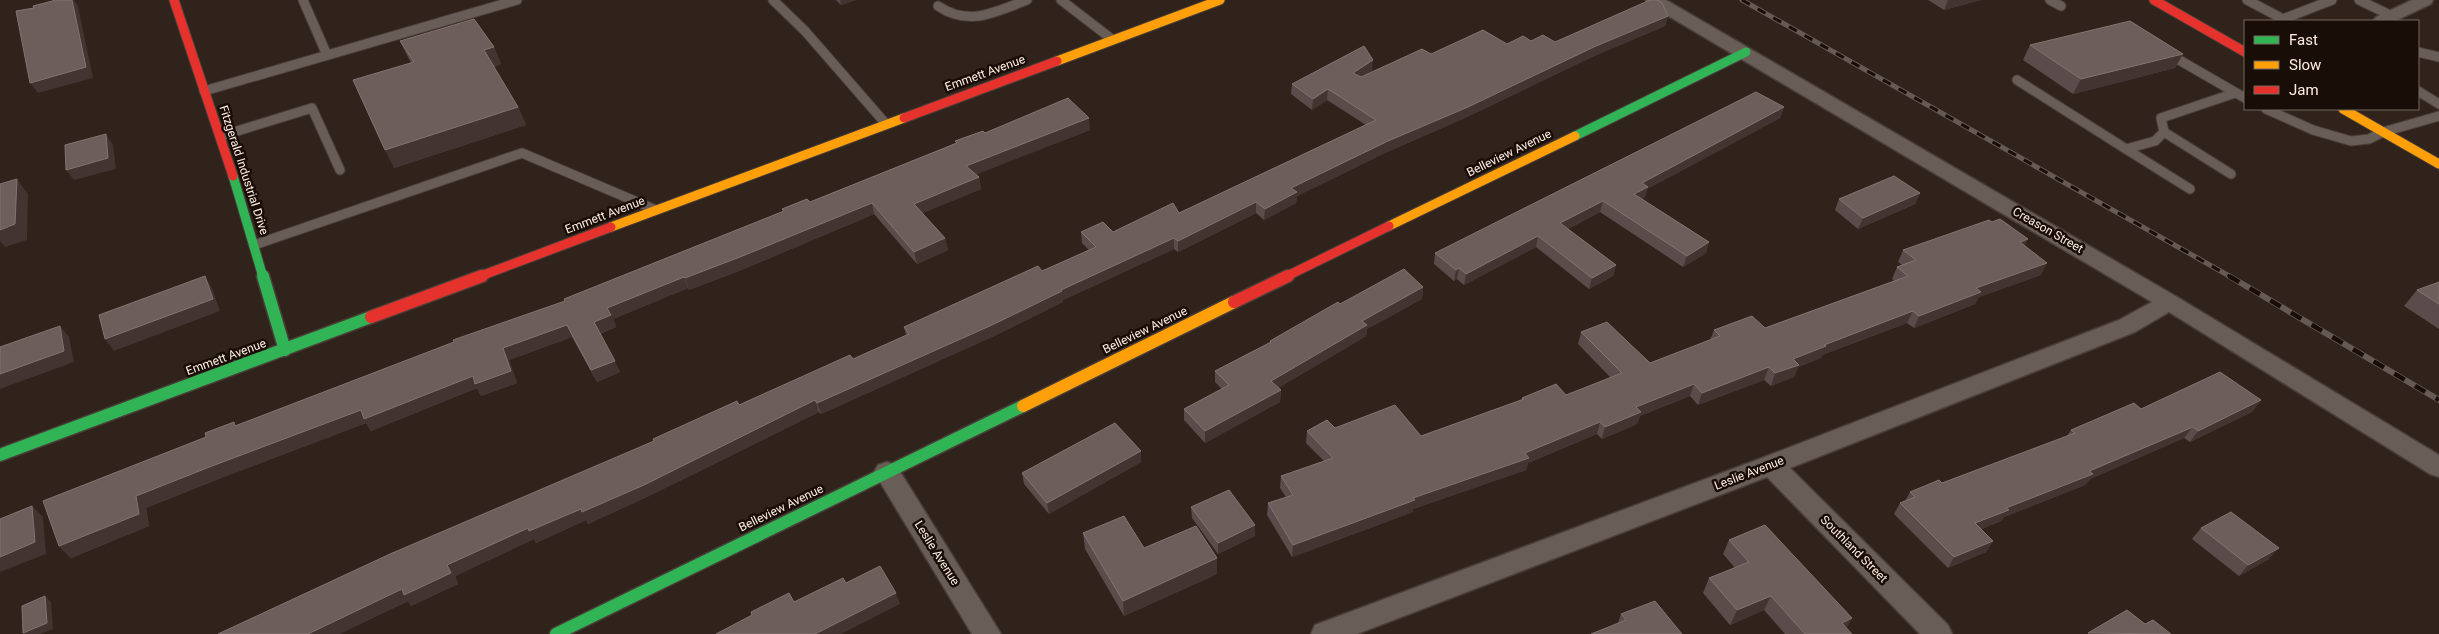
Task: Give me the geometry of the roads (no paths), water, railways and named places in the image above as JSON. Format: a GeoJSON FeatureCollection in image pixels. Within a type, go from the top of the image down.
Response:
{"type":"FeatureCollection","features":[{"type":"Feature","properties":{"kind":"street","name":"Fitzgerald Industrial Drive"},"geometry":{"type":"LineString","coordinates":[[174,0],[221,136],[285,350]]}},
{"type":"Feature","properties":{"kind":"street","name":"Emmett Avenue"},"geometry":{"type":"LineString","coordinates":[[0,455],[1220,0]]}},
{"type":"Feature","properties":{"kind":"street","name":"Creason Street"},"geometry":{"type":"LineString","coordinates":[[1654,0],[1746,52],[2169,302],[2439,467]]}},
{"type":"Feature","properties":{"kind":"street"},"geometry":{"type":"LineString","coordinates":[[2154,0],[2244,51]]}},
{"type":"Feature","properties":{"kind":"street"},"geometry":{"type":"LineString","coordinates":[[2387,19],[2425,0]]}},
{"type":"Feature","properties":{"kind":"street","name":"Belleview Avenue"},"geometry":{"type":"LineString","coordinates":[[556,634],[1746,52]]}},
{"type":"Feature","properties":{"kind":"street"},"geometry":{"type":"LineString","coordinates":[[2345,110],[2439,164]]}},
{"type":"Feature","properties":{"kind":"street","name":"Leslie Avenue"},"geometry":{"type":"LineString","coordinates":[[1325,634],[2127,326],[2169,302]]}},
{"type":"Feature","properties":{"kind":"street","name":"Southland Street"},"geometry":{"type":"LineString","coordinates":[[1771,464],[1938,634]]}},
{"type":"Feature","properties":{"kind":"street","name":"Leslie Avenue"},"geometry":{"type":"LineString","coordinates":[[887,472],[987,634]]}},
{"type":"Feature","properties":{"kind":"lane"},"geometry":{"type":"LineString","coordinates":[[303,0],[327,55]]}},
{"type":"Feature","properties":{"kind":"lane"},"geometry":{"type":"LineString","coordinates":[[204,91],[517,0]]}},
{"type":"Feature","properties":{"kind":"lane"},"geometry":{"type":"LineString","coordinates":[[773,0],[805,31],[886,124]]}},
{"type":"Feature","properties":{"kind":"lane"},"geometry":{"type":"LineString","coordinates":[[938,6],[953,16],[969,17],[988,14],[1027,0]]}},
{"type":"Feature","properties":{"kind":"lane"},"geometry":{"type":"LineString","coordinates":[[1061,0],[1113,40]]}},
{"type":"Feature","properties":{"kind":"lane"},"geometry":{"type":"LineString","coordinates":[[2050,0],[2060,6]]}},
{"type":"Feature","properties":{"kind":"lane"},"geometry":{"type":"LineString","coordinates":[[2247,0],[2283,19],[2332,0]]}},
{"type":"Feature","properties":{"kind":"lane"},"geometry":{"type":"LineString","coordinates":[[2359,0],[2387,19]]}},
{"type":"Feature","properties":{"kind":"lane"},"geometry":{"type":"LineString","coordinates":[[2158,48],[2244,98]]}},
{"type":"Feature","properties":{"kind":"lane"},"geometry":{"type":"LineString","coordinates":[[2419,52],[2439,57]]}},
{"type":"Feature","properties":{"kind":"lane"},"geometry":{"type":"LineString","coordinates":[[2017,80],[2190,189]]}},
{"type":"Feature","properties":{"kind":"lane"},"geometry":{"type":"LineString","coordinates":[[2419,92],[2439,104]]}},
{"type":"Feature","properties":{"kind":"lane"},"geometry":{"type":"LineString","coordinates":[[2232,174],[2164,132],[2161,118],[2235,93]]}},
{"type":"Feature","properties":{"kind":"lane"},"geometry":{"type":"LineString","coordinates":[[221,136],[312,108],[340,170]]}},
{"type":"Feature","properties":{"kind":"lane"},"geometry":{"type":"LineString","coordinates":[[2268,110],[2312,130],[2351,141],[2369,139],[2383,132],[2439,116]]}},
{"type":"Feature","properties":{"kind":"lane"},"geometry":{"type":"LineString","coordinates":[[2126,149],[2155,141],[2164,132]]}},
{"type":"Feature","properties":{"kind":"lane"},"geometry":{"type":"LineString","coordinates":[[254,245],[522,153],[656,210]]}},
{"type":"Feature","properties":{"kind":"railway"},"geometry":{"type":"LineString","coordinates":[[1742,0],[2231,277]]}},
{"type":"Feature","properties":{"kind":"railway"},"geometry":{"type":"LineString","coordinates":[[2229,276],[2439,400]]}}]}
